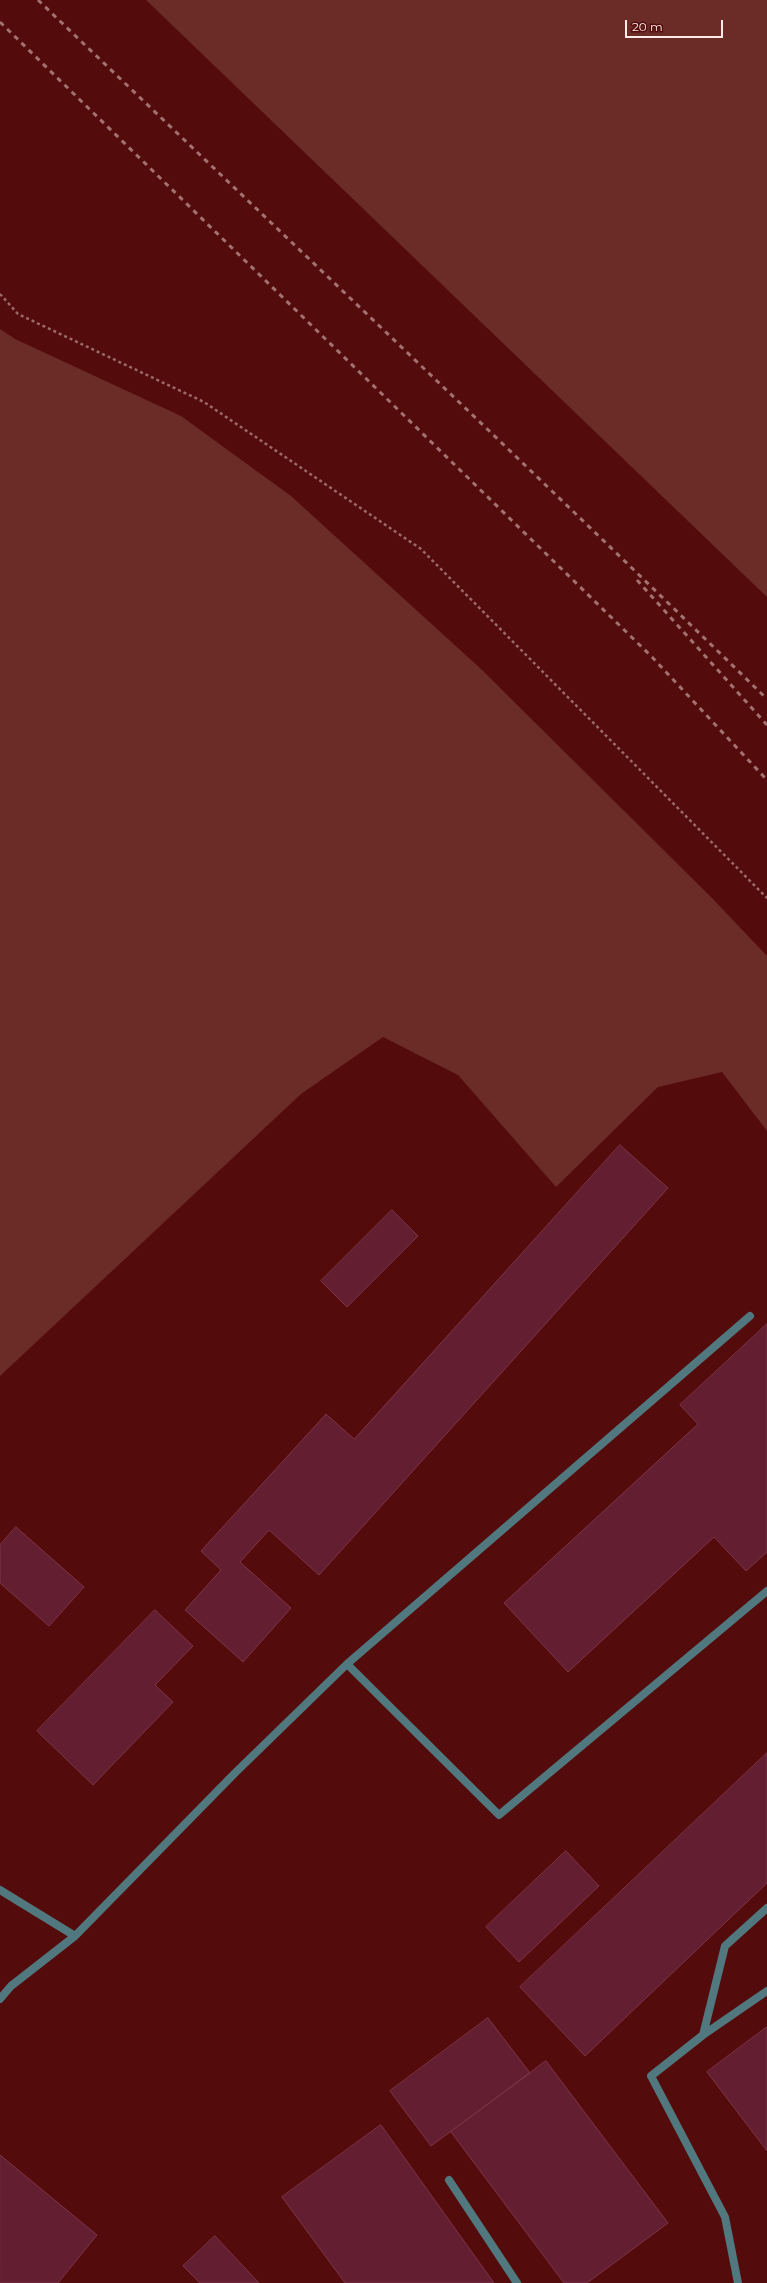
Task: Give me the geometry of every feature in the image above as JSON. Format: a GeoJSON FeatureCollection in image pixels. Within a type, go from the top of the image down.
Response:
{"type":"FeatureCollection","features":[{"type":"Feature","properties":{"kind":"lane"},"geometry":{"type":"LineString","coordinates":[[0,1999],[11,1986],[75,1936],[235,1773],[347,1664],[750,1316]]}},
{"type":"Feature","properties":{"kind":"lane"},"geometry":{"type":"LineString","coordinates":[[347,1664],[499,1815],[767,1591]]}},
{"type":"Feature","properties":{"kind":"lane"},"geometry":{"type":"LineString","coordinates":[[0,1890],[75,1936]]}},
{"type":"Feature","properties":{"kind":"lane"},"geometry":{"type":"LineString","coordinates":[[703,2035],[725,1946],[767,1908]]}},
{"type":"Feature","properties":{"kind":"lane"},"geometry":{"type":"LineString","coordinates":[[738,2283],[725,2217],[651,2076],[703,2035],[767,1991]]}},
{"type":"Feature","properties":{"kind":"lane"},"geometry":{"type":"LineString","coordinates":[[450,2180],[516,2283]]}},
{"type":"Feature","properties":{"kind":"path"},"geometry":{"type":"LineString","coordinates":[[0,294],[18,314],[204,402],[420,549],[767,898]]}},
{"type":"Feature","properties":{"kind":"shaded area"},"geometry":{"type":"Polygon","coordinates":[[[146,0],[767,0],[767,597],[146,0]]]}},
{"type":"Feature","properties":{"kind":"shaded area"},"geometry":{"type":"Polygon","coordinates":[[[0,329],[15,339],[181,416],[291,496],[481,669],[712,898],[767,956],[767,1131],[722,1072],[658,1087],[556,1187],[458,1075],[383,1037],[301,1094],[0,1376],[0,329]]]}},
{"type":"Feature","properties":{"kind":"building"},"geometry":{"type":"Polygon","coordinates":[[[620,1145],[668,1188],[319,1575],[269,1530],[240,1562],[291,1608],[243,1662],[185,1610],[221,1570],[201,1551],[326,1414],[354,1439],[620,1145]]]}},
{"type":"Feature","properties":{"kind":"building"},"geometry":{"type":"Polygon","coordinates":[[[392,1210],[418,1236],[347,1307],[321,1281],[392,1210]]]}},
{"type":"Feature","properties":{"kind":"building"},"geometry":{"type":"Polygon","coordinates":[[[767,1324],[767,1552],[746,1571],[714,1537],[568,1672],[504,1603],[698,1424],[680,1405],[767,1324]]]}},
{"type":"Feature","properties":{"kind":"building"},"geometry":{"type":"Polygon","coordinates":[[[16,1527],[84,1587],[49,1626],[0,1583],[0,1545],[16,1527]]]}},
{"type":"Feature","properties":{"kind":"building"},"geometry":{"type":"Polygon","coordinates":[[[155,1610],[193,1646],[155,1685],[173,1702],[93,1785],[37,1731],[155,1610]]]}},
{"type":"Feature","properties":{"kind":"building"},"geometry":{"type":"Polygon","coordinates":[[[767,1753],[767,1883],[585,2056],[520,1987],[767,1753]]]}},
{"type":"Feature","properties":{"kind":"building"},"geometry":{"type":"Polygon","coordinates":[[[566,1851],[599,1886],[519,1962],[486,1927],[566,1851]]]}},
{"type":"Feature","properties":{"kind":"building"},"geometry":{"type":"Polygon","coordinates":[[[488,2018],[530,2073],[431,2146],[390,2091],[488,2018]]]}},
{"type":"Feature","properties":{"kind":"building"},"geometry":{"type":"Polygon","coordinates":[[[767,2027],[767,2151],[707,2072],[767,2027]]]}},
{"type":"Feature","properties":{"kind":"building"},"geometry":{"type":"Polygon","coordinates":[[[546,2061],[668,2223],[587,2283],[564,2283],[451,2132],[546,2061]]]}},
{"type":"Feature","properties":{"kind":"building"},"geometry":{"type":"Polygon","coordinates":[[[381,2125],[494,2283],[345,2283],[282,2197],[381,2125]]]}},
{"type":"Feature","properties":{"kind":"building"},"geometry":{"type":"Polygon","coordinates":[[[0,2155],[97,2235],[58,2283],[0,2283],[0,2155]]]}},
{"type":"Feature","properties":{"kind":"building"},"geometry":{"type":"Polygon","coordinates":[[[215,2236],[259,2283],[200,2283],[183,2266],[215,2236]]]}},
{"type":"Feature","properties":{"kind":"railway"},"geometry":{"type":"LineString","coordinates":[[38,0],[495,436],[767,699]]}},
{"type":"Feature","properties":{"kind":"railway"},"geometry":{"type":"LineString","coordinates":[[0,22],[652,657],[767,780]]}},
{"type":"Feature","properties":{"kind":"railway"},"geometry":{"type":"LineString","coordinates":[[637,580],[767,725]]}}]}
